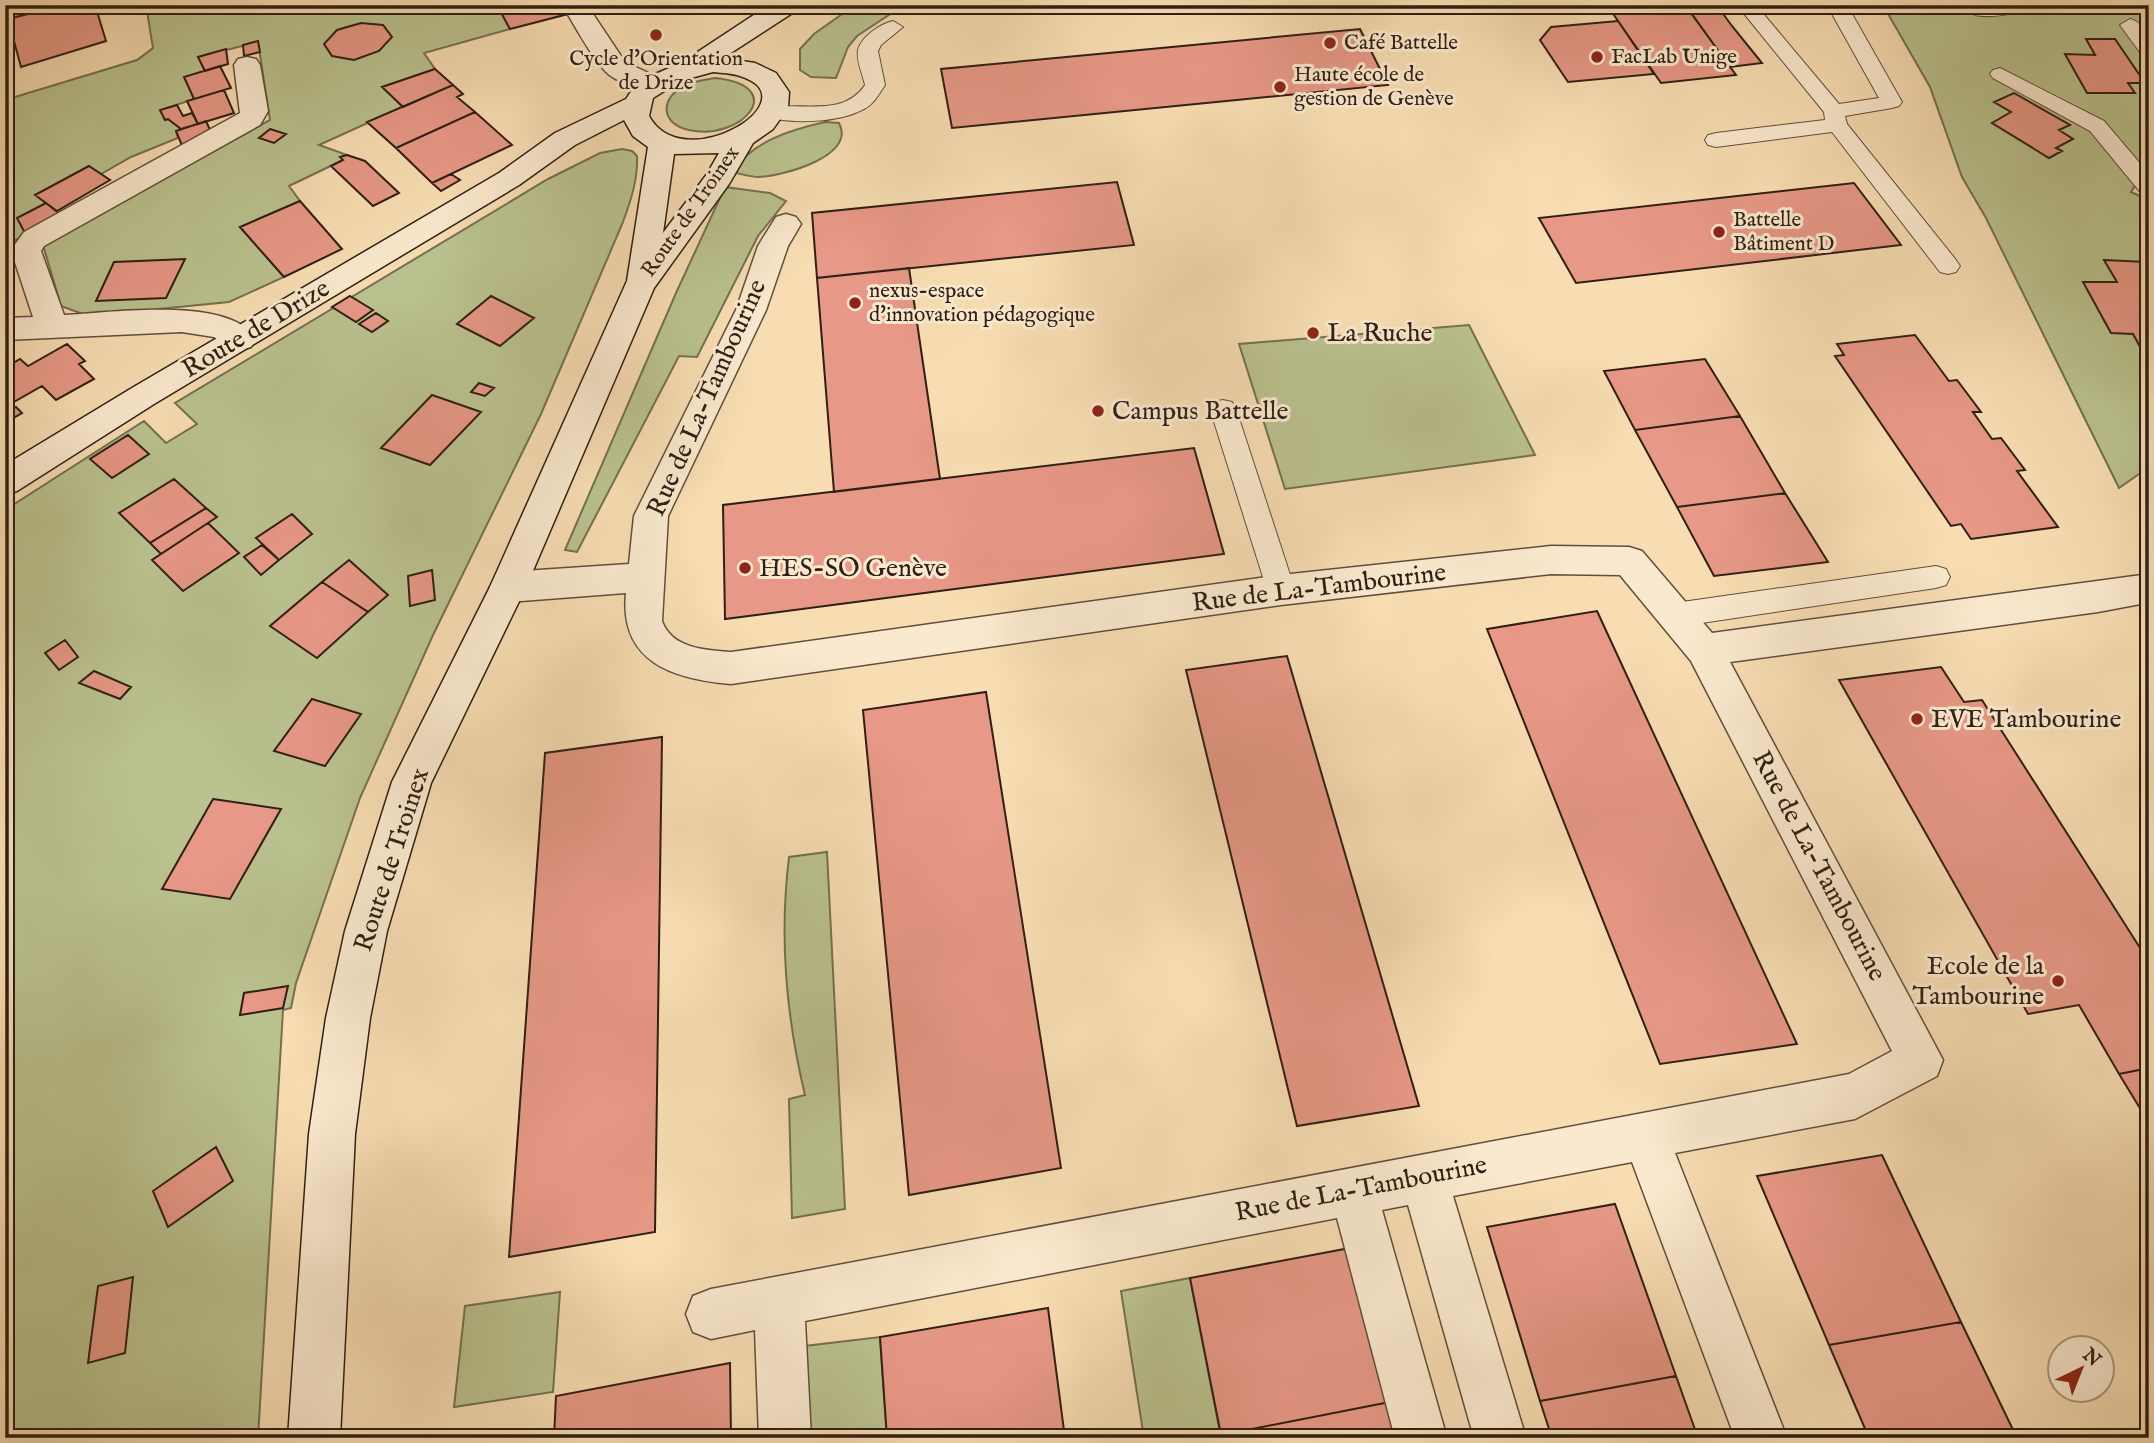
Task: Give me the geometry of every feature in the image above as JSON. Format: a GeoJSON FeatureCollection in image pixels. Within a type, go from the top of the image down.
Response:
{"type":"FeatureCollection","features":[{"type":"Feature","properties":{"kind":"street"},"geometry":{"type":"LineString","coordinates":[[574,5],[648,114]]}},
{"type":"Feature","properties":{"kind":"street","name":"Route de Drize"},"geometry":{"type":"LineString","coordinates":[[692,67],[788,5]]}},
{"type":"Feature","properties":{"kind":"street"},"geometry":{"type":"LineString","coordinates":[[774,113],[777,100],[774,89],[766,78],[772,46],[788,23],[806,5]]}},
{"type":"Feature","properties":{"kind":"street"},"geometry":{"type":"LineString","coordinates":[[52,326],[26,250],[34,239],[250,119],[255,111],[247,65]]}},
{"type":"Feature","properties":{"kind":"street","name":"Route de Drize"},"geometry":{"type":"LineString","coordinates":[[5,482],[509,179],[648,114],[670,74],[692,67],[733,65],[766,78]]}},
{"type":"Feature","properties":{"kind":"street","name":"Route de Drize"},"geometry":{"type":"LineString","coordinates":[[648,114],[701,148],[741,139],[766,123],[774,113]]}},
{"type":"Feature","properties":{"kind":"street","name":"Route de Troinex"},"geometry":{"type":"LineString","coordinates":[[640,285],[648,114]]}},
{"type":"Feature","properties":{"kind":"street","name":"Route de Troinex"},"geometry":{"type":"LineString","coordinates":[[314,1438],[332,1134],[348,1018],[366,930],[412,782],[508,587],[640,285],[719,178],[741,139]]}},
{"type":"Feature","properties":{"kind":"street","name":"Rue de La-Tambourine"},"geometry":{"type":"LineString","coordinates":[[711,1314],[1855,1096],[1922,1060],[1704,650],[1629,561],[1550,560],[1281,590],[731,668],[690,662],[671,656],[657,646],[648,634],[643,619],[651,516],[751,310],[773,246],[786,224]]}},
{"type":"Feature","properties":{"kind":"street"},"geometry":{"type":"LineString","coordinates":[[5,329],[182,321],[222,327],[240,339]]}},
{"type":"Feature","properties":{"kind":"street"},"geometry":{"type":"LineString","coordinates":[[508,587],[645,577]]}},
{"type":"Feature","properties":{"kind":"street"},"geometry":{"type":"LineString","coordinates":[[1704,650],[2098,597],[2146,588]]}},
{"type":"Feature","properties":{"kind":"street"},"geometry":{"type":"LineString","coordinates":[[1645,1136],[1761,1438]]}},
{"type":"Feature","properties":{"kind":"street"},"geometry":{"type":"LineString","coordinates":[[1424,1178],[1500,1438]]}},
{"type":"Feature","properties":{"kind":"street"},"geometry":{"type":"LineString","coordinates":[[1353,1190],[1421,1438]]}},
{"type":"Feature","properties":{"kind":"street"},"geometry":{"type":"LineString","coordinates":[[779,1300],[785,1438]]}},
{"type":"Feature","properties":{"kind":"lane"},"geometry":{"type":"LineString","coordinates":[[1746,5],[1948,266]]}},
{"type":"Feature","properties":{"kind":"lane"},"geometry":{"type":"LineString","coordinates":[[1716,140],[1836,118],[1892,102],[1837,5]]}},
{"type":"Feature","properties":{"kind":"lane"},"geometry":{"type":"LineString","coordinates":[[1982,11],[2020,5]]}},
{"type":"Feature","properties":{"kind":"lane"},"geometry":{"type":"LineString","coordinates":[[2130,25],[2149,51]]}},
{"type":"Feature","properties":{"kind":"lane"},"geometry":{"type":"LineString","coordinates":[[774,113],[822,114],[854,105],[867,97],[875,85],[866,58],[867,50],[877,37],[893,27]]}},
{"type":"Feature","properties":{"kind":"lane"},"geometry":{"type":"LineString","coordinates":[[2000,74],[2097,126],[2149,188]]}},
{"type":"Feature","properties":{"kind":"lane"},"geometry":{"type":"LineString","coordinates":[[1223,409],[1281,590]]}},
{"type":"Feature","properties":{"kind":"lane"},"geometry":{"type":"LineString","coordinates":[[1675,615],[1936,577]]}},
{"type":"Feature","properties":{"kind":"green space"},"geometry":{"type":"Polygon","coordinates":[[[146,5],[497,5],[510,29],[424,53],[435,69],[383,87],[403,107],[319,145],[347,155],[341,157],[343,160],[289,186],[300,201],[240,227],[284,277],[229,302],[88,316],[61,306],[43,245],[270,120],[258,42],[198,57],[205,71],[194,99],[161,110],[165,120],[168,119],[181,129],[176,131],[178,138],[131,157],[101,174],[89,166],[36,195],[46,203],[26,235],[9,243],[5,230],[5,100],[137,60],[153,48],[146,5]]]}},
{"type":"Feature","properties":{"kind":"green space"},"geometry":{"type":"Polygon","coordinates":[[[855,5],[904,5],[857,36],[848,47],[836,78],[811,77],[800,70],[800,49],[814,34],[855,5]]]}},
{"type":"Feature","properties":{"kind":"green space"},"geometry":{"type":"Polygon","coordinates":[[[1883,5],[2149,5],[2149,171],[2145,170],[2131,192],[2149,200],[2149,467],[2119,488],[1986,218],[1962,177],[1930,87],[1883,5]]]}},
{"type":"Feature","properties":{"kind":"green space"},"geometry":{"type":"Polygon","coordinates":[[[715,78],[738,83],[750,91],[754,101],[750,112],[726,128],[708,132],[689,130],[673,122],[667,111],[667,104],[676,91],[691,83],[715,78]]]}},
{"type":"Feature","properties":{"kind":"green space"},"geometry":{"type":"Polygon","coordinates":[[[825,122],[839,123],[842,135],[828,154],[815,162],[770,176],[756,177],[732,172],[750,152],[773,138],[825,122]]]}},
{"type":"Feature","properties":{"kind":"green space"},"geometry":{"type":"Polygon","coordinates":[[[622,149],[632,151],[637,156],[635,181],[623,222],[541,414],[433,635],[360,798],[296,983],[291,1008],[283,1010],[258,1438],[5,1438],[5,510],[144,421],[166,443],[197,424],[175,403],[548,179],[600,153],[622,149]]]}},
{"type":"Feature","properties":{"kind":"green space"},"geometry":{"type":"Polygon","coordinates":[[[725,187],[770,193],[786,201],[758,236],[697,357],[679,356],[577,552],[565,550],[676,293],[725,187]]]}},
{"type":"Feature","properties":{"kind":"green space"},"geometry":{"type":"Polygon","coordinates":[[[1469,325],[1535,455],[1285,489],[1239,344],[1469,325]]]}},
{"type":"Feature","properties":{"kind":"green space"},"geometry":{"type":"Polygon","coordinates":[[[827,852],[845,1209],[792,1218],[789,1099],[805,1095],[793,1036],[786,977],[786,887],[789,857],[827,852]]]}},
{"type":"Feature","properties":{"kind":"green space"},"geometry":{"type":"Polygon","coordinates":[[[1190,1278],[1221,1438],[1144,1438],[1121,1291],[1190,1278]]]}},
{"type":"Feature","properties":{"kind":"green space"},"geometry":{"type":"Polygon","coordinates":[[[560,1292],[553,1392],[454,1407],[465,1306],[560,1292]]]}},
{"type":"Feature","properties":{"kind":"green space"},"geometry":{"type":"Polygon","coordinates":[[[880,1337],[887,1438],[809,1438],[805,1346],[880,1337]]]}},
{"type":"Feature","properties":{"kind":"building"},"geometry":{"type":"Polygon","coordinates":[[[6,5],[64,5],[8,19],[6,5]]]}},
{"type":"Feature","properties":{"kind":"building"},"geometry":{"type":"Polygon","coordinates":[[[64,5],[95,5],[106,41],[21,67],[8,19],[64,5]]]}},
{"type":"Feature","properties":{"kind":"building"},"geometry":{"type":"Polygon","coordinates":[[[497,5],[563,5],[568,14],[510,29],[497,5]]]}},
{"type":"Feature","properties":{"kind":"building"},"geometry":{"type":"Polygon","coordinates":[[[1607,5],[1685,5],[1736,75],[1661,83],[1607,5]]]}},
{"type":"Feature","properties":{"kind":"building"},"geometry":{"type":"Polygon","coordinates":[[[1721,11],[1762,63],[1730,67],[1692,14],[1721,11]]]}},
{"type":"Feature","properties":{"kind":"building","name":"FacLab Unige"},"geometry":{"type":"Polygon","coordinates":[[[1618,21],[1654,74],[1568,82],[1540,40],[1551,27],[1618,21]]]}},
{"type":"Feature","properties":{"kind":"building"},"geometry":{"type":"Polygon","coordinates":[[[361,23],[383,25],[392,37],[379,51],[354,60],[332,56],[324,44],[337,30],[361,23]]]}},
{"type":"Feature","properties":{"kind":"building"},"geometry":{"type":"Polygon","coordinates":[[[1360,29],[1388,85],[952,128],[941,69],[1360,29]]]}},
{"type":"Feature","properties":{"kind":"building"},"geometry":{"type":"Polygon","coordinates":[[[2086,39],[2115,39],[2145,83],[2128,83],[2135,93],[2087,93],[2065,54],[2095,55],[2086,39]]]}},
{"type":"Feature","properties":{"kind":"building"},"geometry":{"type":"Polygon","coordinates":[[[258,41],[260,52],[244,56],[243,45],[258,41]]]}},
{"type":"Feature","properties":{"kind":"building"},"geometry":{"type":"Polygon","coordinates":[[[226,49],[228,64],[205,71],[198,57],[226,49]]]}},
{"type":"Feature","properties":{"kind":"building"},"geometry":{"type":"Polygon","coordinates":[[[220,66],[231,88],[194,99],[184,77],[220,66]]]}},
{"type":"Feature","properties":{"kind":"building"},"geometry":{"type":"Polygon","coordinates":[[[435,69],[453,85],[403,107],[382,87],[435,69]]]}},
{"type":"Feature","properties":{"kind":"building"},"geometry":{"type":"Polygon","coordinates":[[[453,85],[463,94],[457,97],[475,112],[396,148],[367,122],[453,85]]]}},
{"type":"Feature","properties":{"kind":"building"},"geometry":{"type":"Polygon","coordinates":[[[224,90],[234,113],[198,124],[187,101],[224,90]]]}},
{"type":"Feature","properties":{"kind":"building"},"geometry":{"type":"Polygon","coordinates":[[[2014,93],[2070,125],[2059,130],[2073,139],[2056,148],[2062,151],[2049,158],[1992,123],[2011,112],[1994,102],[2014,93]]]}},
{"type":"Feature","properties":{"kind":"building"},"geometry":{"type":"Polygon","coordinates":[[[177,105],[183,116],[192,113],[198,124],[181,129],[168,119],[165,120],[160,110],[177,105]]]}},
{"type":"Feature","properties":{"kind":"building"},"geometry":{"type":"Polygon","coordinates":[[[475,112],[512,145],[432,183],[396,148],[475,112]]]}},
{"type":"Feature","properties":{"kind":"building"},"geometry":{"type":"Polygon","coordinates":[[[206,121],[211,132],[183,148],[176,131],[206,121]]]}},
{"type":"Feature","properties":{"kind":"building"},"geometry":{"type":"Polygon","coordinates":[[[270,129],[286,134],[274,143],[259,138],[270,129]]]}},
{"type":"Feature","properties":{"kind":"building"},"geometry":{"type":"Polygon","coordinates":[[[347,155],[365,161],[399,193],[373,206],[331,166],[343,160],[340,157],[347,155]]]}},
{"type":"Feature","properties":{"kind":"building"},"geometry":{"type":"Polygon","coordinates":[[[89,166],[110,180],[57,211],[35,195],[89,166]]]}},
{"type":"Feature","properties":{"kind":"building"},"geometry":{"type":"Polygon","coordinates":[[[451,174],[460,180],[441,191],[432,183],[451,174]]]}},
{"type":"Feature","properties":{"kind":"building"},"geometry":{"type":"Polygon","coordinates":[[[1117,182],[1134,245],[817,278],[812,213],[1117,182]]]}},
{"type":"Feature","properties":{"kind":"building","name":"Battelle Bâtiment D"},"geometry":{"type":"Polygon","coordinates":[[[1854,183],[1901,245],[1576,283],[1539,218],[1854,183]]]}},
{"type":"Feature","properties":{"kind":"building"},"geometry":{"type":"Polygon","coordinates":[[[300,201],[342,249],[284,277],[240,227],[300,201]]]}},
{"type":"Feature","properties":{"kind":"building"},"geometry":{"type":"Polygon","coordinates":[[[46,203],[61,215],[26,235],[17,218],[46,203]]]}},
{"type":"Feature","properties":{"kind":"building"},"geometry":{"type":"Polygon","coordinates":[[[185,259],[166,298],[96,301],[114,262],[185,259]]]}},
{"type":"Feature","properties":{"kind":"building"},"geometry":{"type":"Polygon","coordinates":[[[2104,260],[2146,262],[2149,266],[2149,354],[2144,354],[2133,334],[2111,333],[2083,282],[2117,282],[2104,260]]]}},
{"type":"Feature","properties":{"kind":"building"},"geometry":{"type":"Polygon","coordinates":[[[909,268],[940,479],[834,492],[817,278],[909,268]]]}},
{"type":"Feature","properties":{"kind":"building"},"geometry":{"type":"Polygon","coordinates":[[[350,296],[373,310],[356,322],[332,307],[350,296]]]}},
{"type":"Feature","properties":{"kind":"building"},"geometry":{"type":"Polygon","coordinates":[[[491,296],[534,318],[500,346],[457,324],[491,296]]]}},
{"type":"Feature","properties":{"kind":"building"},"geometry":{"type":"Polygon","coordinates":[[[376,313],[388,321],[372,332],[359,324],[376,313]]]}},
{"type":"Feature","properties":{"kind":"building"},"geometry":{"type":"Polygon","coordinates":[[[1915,335],[1949,381],[1957,380],[1981,412],[1973,412],[1992,439],[2001,438],[2025,470],[2017,471],[2058,527],[1971,539],[1961,524],[1951,526],[1835,356],[1844,355],[1837,344],[1915,335]]]}},
{"type":"Feature","properties":{"kind":"building"},"geometry":{"type":"Polygon","coordinates":[[[67,344],[85,361],[79,364],[94,379],[56,400],[42,386],[5,407],[5,368],[20,359],[28,366],[67,344]]]}},
{"type":"Feature","properties":{"kind":"building"},"geometry":{"type":"Polygon","coordinates":[[[1705,359],[1740,416],[1635,430],[1604,371],[1705,359]]]}},
{"type":"Feature","properties":{"kind":"building"},"geometry":{"type":"Polygon","coordinates":[[[479,383],[494,388],[485,396],[471,392],[479,383]]]}},
{"type":"Feature","properties":{"kind":"building"},"geometry":{"type":"Polygon","coordinates":[[[432,395],[481,412],[430,465],[381,448],[432,395]]]}},
{"type":"Feature","properties":{"kind":"building"},"geometry":{"type":"Polygon","coordinates":[[[16,407],[22,413],[8,421],[5,414],[16,407]]]}},
{"type":"Feature","properties":{"kind":"building"},"geometry":{"type":"Polygon","coordinates":[[[1740,416],[1785,493],[1677,507],[1635,430],[1740,416]]]}},
{"type":"Feature","properties":{"kind":"building"},"geometry":{"type":"Polygon","coordinates":[[[128,435],[149,454],[112,478],[90,459],[128,435]]]}},
{"type":"Feature","properties":{"kind":"building"},"geometry":{"type":"Polygon","coordinates":[[[1194,448],[1224,554],[725,619],[723,505],[1194,448]]]}},
{"type":"Feature","properties":{"kind":"building"},"geometry":{"type":"Polygon","coordinates":[[[174,479],[206,508],[150,543],[119,513],[174,479]]]}},
{"type":"Feature","properties":{"kind":"building"},"geometry":{"type":"Polygon","coordinates":[[[1785,493],[1828,562],[1714,576],[1677,507],[1785,493]]]}},
{"type":"Feature","properties":{"kind":"building"},"geometry":{"type":"Polygon","coordinates":[[[206,508],[217,517],[161,554],[150,543],[206,508]]]}},
{"type":"Feature","properties":{"kind":"building"},"geometry":{"type":"Polygon","coordinates":[[[292,514],[312,534],[279,560],[256,538],[292,514]]]}},
{"type":"Feature","properties":{"kind":"building"},"geometry":{"type":"Polygon","coordinates":[[[208,523],[239,553],[183,591],[152,560],[208,523]]]}},
{"type":"Feature","properties":{"kind":"building"},"geometry":{"type":"Polygon","coordinates":[[[262,545],[279,560],[261,575],[244,557],[262,545]]]}},
{"type":"Feature","properties":{"kind":"building"},"geometry":{"type":"Polygon","coordinates":[[[349,560],[388,595],[368,612],[322,582],[349,560]]]}},
{"type":"Feature","properties":{"kind":"building"},"geometry":{"type":"Polygon","coordinates":[[[432,570],[435,600],[410,606],[408,576],[432,570]]]}},
{"type":"Feature","properties":{"kind":"building"},"geometry":{"type":"Polygon","coordinates":[[[322,582],[368,612],[317,658],[270,626],[322,582]]]}},
{"type":"Feature","properties":{"kind":"building"},"geometry":{"type":"Polygon","coordinates":[[[1597,611],[1797,1044],[1660,1064],[1487,629],[1597,611]]]}},
{"type":"Feature","properties":{"kind":"building"},"geometry":{"type":"Polygon","coordinates":[[[65,640],[78,657],[59,670],[45,653],[65,640]]]}},
{"type":"Feature","properties":{"kind":"building"},"geometry":{"type":"Polygon","coordinates":[[[1287,656],[1419,1106],[1297,1126],[1186,670],[1287,656]]]}},
{"type":"Feature","properties":{"kind":"building"},"geometry":{"type":"Polygon","coordinates":[[[1941,667],[1964,702],[1982,700],[2149,962],[2149,1068],[2119,1074],[2079,1005],[2028,1014],[1839,680],[1941,667]]]}},
{"type":"Feature","properties":{"kind":"building"},"geometry":{"type":"Polygon","coordinates":[[[94,671],[131,687],[120,699],[79,683],[94,671]]]}},
{"type":"Feature","properties":{"kind":"building"},"geometry":{"type":"Polygon","coordinates":[[[986,692],[1061,1168],[909,1195],[863,710],[986,692]]]}},
{"type":"Feature","properties":{"kind":"building"},"geometry":{"type":"Polygon","coordinates":[[[312,699],[361,714],[325,766],[274,751],[312,699]]]}},
{"type":"Feature","properties":{"kind":"building"},"geometry":{"type":"Polygon","coordinates":[[[662,737],[655,1232],[509,1257],[545,753],[662,737]]]}},
{"type":"Feature","properties":{"kind":"building"},"geometry":{"type":"Polygon","coordinates":[[[213,799],[281,809],[230,899],[162,889],[213,799]]]}},
{"type":"Feature","properties":{"kind":"building"},"geometry":{"type":"Polygon","coordinates":[[[288,986],[283,1008],[240,1015],[244,993],[288,986]]]}},
{"type":"Feature","properties":{"kind":"building"},"geometry":{"type":"Polygon","coordinates":[[[2149,1068],[2149,1123],[2119,1074],[2149,1068]]]}},
{"type":"Feature","properties":{"kind":"building"},"geometry":{"type":"Polygon","coordinates":[[[216,1147],[233,1181],[168,1227],[153,1191],[216,1147]]]}},
{"type":"Feature","properties":{"kind":"building"},"geometry":{"type":"Polygon","coordinates":[[[1882,1155],[1961,1322],[1829,1345],[1757,1176],[1882,1155]]]}},
{"type":"Feature","properties":{"kind":"building"},"geometry":{"type":"Polygon","coordinates":[[[1615,1204],[1676,1376],[1540,1401],[1487,1227],[1615,1204]]]}},
{"type":"Feature","properties":{"kind":"building"},"geometry":{"type":"Polygon","coordinates":[[[1350,1248],[1390,1402],[1221,1435],[1190,1278],[1350,1248]]]}},
{"type":"Feature","properties":{"kind":"building"},"geometry":{"type":"Polygon","coordinates":[[[133,1277],[125,1353],[88,1363],[98,1286],[133,1277]]]}},
{"type":"Feature","properties":{"kind":"building"},"geometry":{"type":"Polygon","coordinates":[[[1048,1308],[1065,1438],[887,1438],[880,1337],[1048,1308]]]}},
{"type":"Feature","properties":{"kind":"building"},"geometry":{"type":"Polygon","coordinates":[[[1961,1322],[2017,1438],[1869,1438],[1829,1345],[1961,1322]]]}},
{"type":"Feature","properties":{"kind":"building"},"geometry":{"type":"Polygon","coordinates":[[[730,1363],[731,1438],[554,1438],[556,1396],[730,1363]]]}},
{"type":"Feature","properties":{"kind":"building"},"geometry":{"type":"Polygon","coordinates":[[[1676,1376],[1698,1438],[1552,1438],[1540,1401],[1676,1376]]]}},
{"type":"Feature","properties":{"kind":"building"},"geometry":{"type":"Polygon","coordinates":[[[1390,1402],[1399,1438],[1221,1438],[1221,1435],[1390,1402]]]}},
{"type":"Feature","properties":{"kind":"place","name":"Cycle d'Orientation de Drize"},"geometry":{"type":"Point","coordinates":[656,35]}},
{"type":"Feature","properties":{"kind":"place","name":"Café Battelle"},"geometry":{"type":"Point","coordinates":[1330,43]}},
{"type":"Feature","properties":{"kind":"place","name":"FacLab Unige"},"geometry":{"type":"Point","coordinates":[1597,57]}},
{"type":"Feature","properties":{"kind":"place","name":"Haute école de gestion de Genève"},"geometry":{"type":"Point","coordinates":[1280,87]}},
{"type":"Feature","properties":{"kind":"place","name":"Battelle Bâtiment D"},"geometry":{"type":"Point","coordinates":[1719,232]}},
{"type":"Feature","properties":{"kind":"place","name":"nexus-espace d'innovation pédagogique"},"geometry":{"type":"Point","coordinates":[855,303]}},
{"type":"Feature","properties":{"kind":"place","name":"La Ruche"},"geometry":{"type":"Point","coordinates":[1313,333]}},
{"type":"Feature","properties":{"kind":"place","name":"Campus Battelle"},"geometry":{"type":"Point","coordinates":[1098,411]}},
{"type":"Feature","properties":{"kind":"place","name":"HES-SO Genève"},"geometry":{"type":"Point","coordinates":[745,568]}},
{"type":"Feature","properties":{"kind":"place","name":"EVE Tambourine"},"geometry":{"type":"Point","coordinates":[1917,719]}},
{"type":"Feature","properties":{"kind":"place","name":"Ecole de la Tambourine"},"geometry":{"type":"Point","coordinates":[2058,981]}}]}
